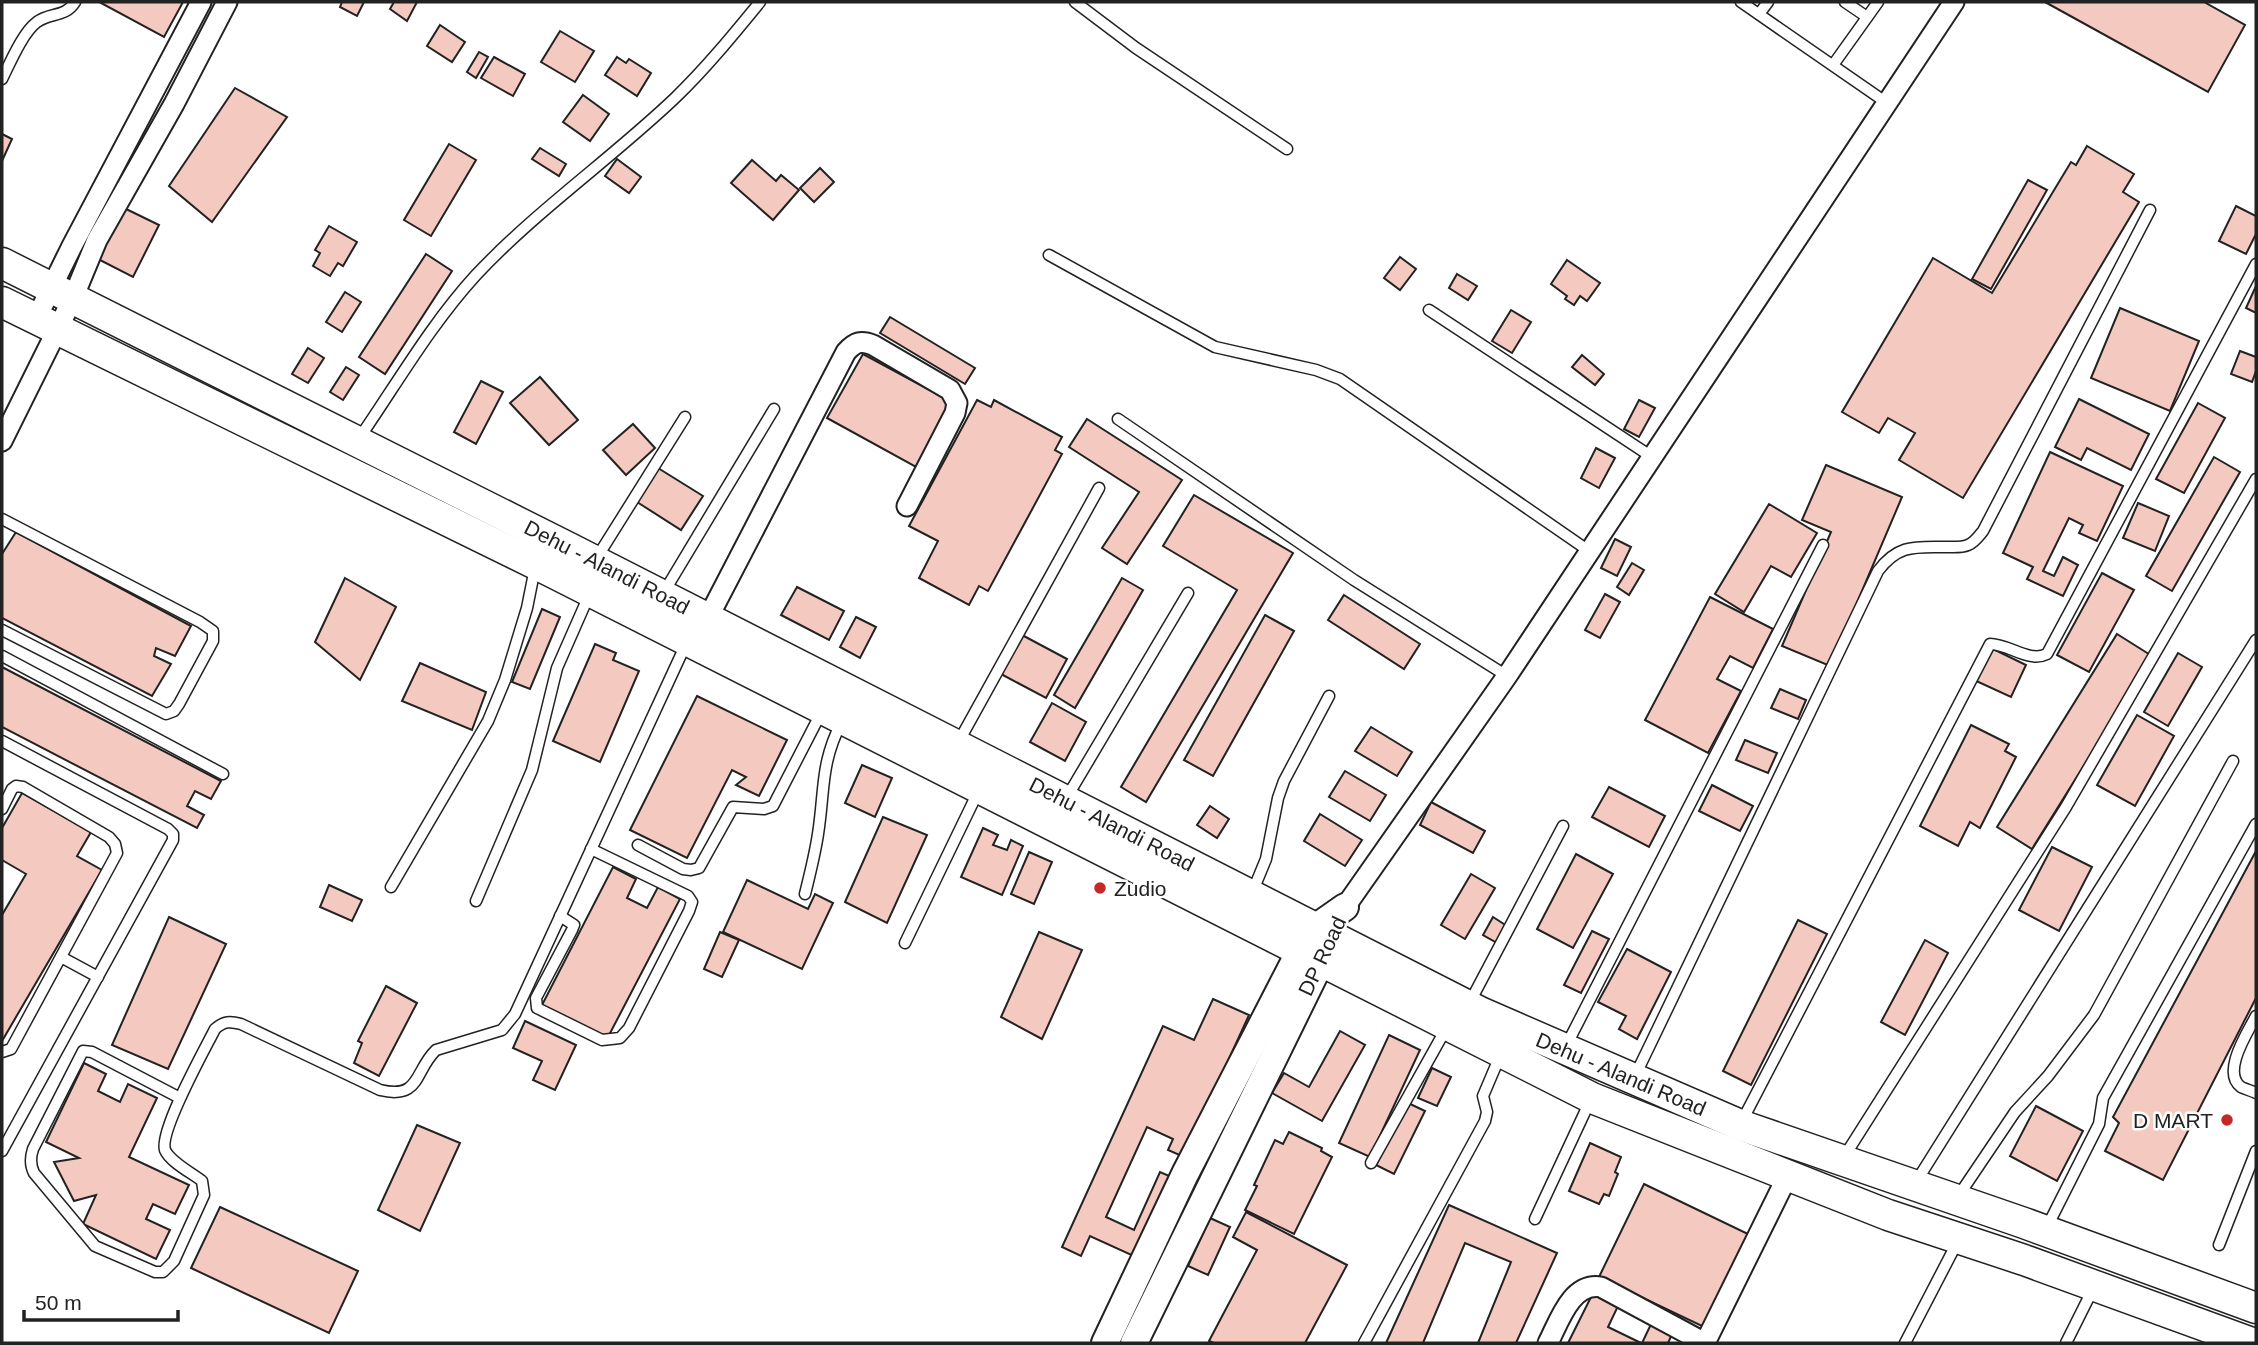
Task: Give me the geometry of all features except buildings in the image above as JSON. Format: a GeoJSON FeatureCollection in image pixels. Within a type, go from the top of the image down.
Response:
{"type":"FeatureCollection","features":[{"type":"Feature","properties":{"kind":"main road","name":"Dehu - Alandi Road"},"geometry":{"type":"LineString","coordinates":[[2,263],[663,595],[1251,895],[1317,944]]}},
{"type":"Feature","properties":{"kind":"main road","name":"Dehu - Alandi Road"},"geometry":{"type":"LineString","coordinates":[[2,302],[591,591],[980,789],[1317,944],[1458,1016],[1577,1056],[1740,1125],[2046,1230],[2256,1308]]}},
{"type":"Feature","properties":{"kind":"main road","name":"Dehu - Alandi Road"},"geometry":{"type":"LineString","coordinates":[[1458,1016],[1501,1053],[1585,1094],[1888,1214],[2095,1286],[2236,1341]]}},
{"type":"Feature","properties":{"kind":"main road"},"geometry":{"type":"LineString","coordinates":[[1577,1056],[1585,1094]]}},
{"type":"Feature","properties":{"kind":"street"},"geometry":{"type":"LineString","coordinates":[[2,441],[47,324],[201,2]]}},
{"type":"Feature","properties":{"kind":"street"},"geometry":{"type":"LineString","coordinates":[[62,292],[97,240],[174,104],[227,2]]}},
{"type":"Feature","properties":{"kind":"street"},"geometry":{"type":"LineString","coordinates":[[1345,907],[1507,676],[1955,2]]}},
{"type":"Feature","properties":{"kind":"street"},"geometry":{"type":"LineString","coordinates":[[708,618],[846,352],[853,344],[864,341],[873,345],[950,390],[957,403],[955,413],[907,506]]}},
{"type":"Feature","properties":{"kind":"street","name":"DP Road"},"geometry":{"type":"LineString","coordinates":[[1105,1343],[1185,1174],[1317,944],[1345,907]]}},
{"type":"Feature","properties":{"kind":"street","name":"DP Road"},"geometry":{"type":"LineString","coordinates":[[1134,1343],[1317,944]]}},
{"type":"Feature","properties":{"kind":"street"},"geometry":{"type":"LineString","coordinates":[[1548,1343],[1572,1297],[1593,1286],[1601,1287],[1705,1343],[1788,1175]]}},
{"type":"Feature","properties":{"kind":"lane"},"geometry":{"type":"LineString","coordinates":[[2,79],[31,27],[43,18],[66,12],[75,2]]}},
{"type":"Feature","properties":{"kind":"lane"},"geometry":{"type":"LineString","coordinates":[[357,441],[446,312],[476,276],[531,222],[674,98],[716,56],[760,2]]}},
{"type":"Feature","properties":{"kind":"lane"},"geometry":{"type":"LineString","coordinates":[[1075,2],[1136,48],[1287,149]]}},
{"type":"Feature","properties":{"kind":"lane"},"geometry":{"type":"LineString","coordinates":[[1741,2],[1887,103]]}},
{"type":"Feature","properties":{"kind":"lane"},"geometry":{"type":"LineString","coordinates":[[1759,14],[1768,2]]}},
{"type":"Feature","properties":{"kind":"lane"},"geometry":{"type":"LineString","coordinates":[[1845,2],[1867,17]]}},
{"type":"Feature","properties":{"kind":"lane"},"geometry":{"type":"LineString","coordinates":[[1833,65],[1878,2]]}},
{"type":"Feature","properties":{"kind":"lane"},"geometry":{"type":"LineString","coordinates":[[1633,1080],[1878,571],[1889,557],[1901,550],[1970,545],[1983,531],[2150,210]]}},
{"type":"Feature","properties":{"kind":"lane"},"geometry":{"type":"LineString","coordinates":[[1049,255],[1214,346],[1316,370],[1340,379],[1590,551]]}},
{"type":"Feature","properties":{"kind":"lane"},"geometry":{"type":"LineString","coordinates":[[1740,1125],[1990,644],[1999,644],[2039,658],[2047,654],[2256,264]]}},
{"type":"Feature","properties":{"kind":"lane"},"geometry":{"type":"LineString","coordinates":[[1429,310],[1652,457]]}},
{"type":"Feature","properties":{"kind":"lane"},"geometry":{"type":"LineString","coordinates":[[663,595],[774,409]]}},
{"type":"Feature","properties":{"kind":"lane"},"geometry":{"type":"LineString","coordinates":[[595,561],[685,417]]}},
{"type":"Feature","properties":{"kind":"lane"},"geometry":{"type":"LineString","coordinates":[[1118,419],[1354,580],[1507,676]]}},
{"type":"Feature","properties":{"kind":"lane"},"geometry":{"type":"LineString","coordinates":[[1842,1161],[2066,807],[2256,479]]}},
{"type":"Feature","properties":{"kind":"lane"},"geometry":{"type":"LineString","coordinates":[[957,745],[1099,488]]}},
{"type":"Feature","properties":{"kind":"lane"},"geometry":{"type":"LineString","coordinates":[[2,519],[200,622],[213,631],[213,641],[179,704],[174,711],[166,713],[2,630]]}},
{"type":"Feature","properties":{"kind":"lane"},"geometry":{"type":"LineString","coordinates":[[1577,1056],[1823,545]]}},
{"type":"Feature","properties":{"kind":"lane"},"geometry":{"type":"LineString","coordinates":[[391,887],[488,721],[505,680],[527,608],[536,564]]}},
{"type":"Feature","properties":{"kind":"lane"},"geometry":{"type":"LineString","coordinates":[[476,901],[532,770],[557,668],[591,591]]}},
{"type":"Feature","properties":{"kind":"lane"},"geometry":{"type":"LineString","coordinates":[[1065,800],[1188,593]]}},
{"type":"Feature","properties":{"kind":"lane"},"geometry":{"type":"LineString","coordinates":[[1913,1185],[2256,640]]}},
{"type":"Feature","properties":{"kind":"lane"},"geometry":{"type":"LineString","coordinates":[[180,1098],[92,1052],[83,1051],[30,1157],[34,1173],[95,1246],[155,1272],[163,1272],[174,1261],[204,1195],[202,1181],[166,1152],[166,1135],[180,1098],[215,1029],[222,1023],[231,1021],[380,1090],[402,1093],[411,1088],[436,1050],[502,1030],[510,1022],[688,641]]}},
{"type":"Feature","properties":{"kind":"lane"},"geometry":{"type":"LineString","coordinates":[[2,656],[223,774]]}},
{"type":"Feature","properties":{"kind":"lane"},"geometry":{"type":"LineString","coordinates":[[1251,895],[1266,859],[1278,798],[1329,696]]}},
{"type":"Feature","properties":{"kind":"lane"},"geometry":{"type":"LineString","coordinates":[[638,845],[683,869],[699,868],[733,807],[773,807],[833,714]]}},
{"type":"Feature","properties":{"kind":"lane"},"geometry":{"type":"LineString","coordinates":[[805,894],[818,834],[825,764],[832,740],[833,714]]}},
{"type":"Feature","properties":{"kind":"lane"},"geometry":{"type":"LineString","coordinates":[[2,741],[173,834],[171,845],[2,1151]]}},
{"type":"Feature","properties":{"kind":"lane"},"geometry":{"type":"LineString","coordinates":[[1956,1200],[2015,1112],[2048,1076],[2094,1014],[2232,761]]}},
{"type":"Feature","properties":{"kind":"lane"},"geometry":{"type":"LineString","coordinates":[[2,809],[12,789],[16,786],[23,787],[109,837],[115,844],[117,853],[10,1049],[2,1052]]}},
{"type":"Feature","properties":{"kind":"lane"},"geometry":{"type":"LineString","coordinates":[[905,943],[980,789]]}},
{"type":"Feature","properties":{"kind":"lane"},"geometry":{"type":"LineString","coordinates":[[2046,1230],[2099,1124],[2102,1098],[2256,824]]}},
{"type":"Feature","properties":{"kind":"lane"},"geometry":{"type":"LineString","coordinates":[[1371,1163],[1458,1016],[1563,826]]}},
{"type":"Feature","properties":{"kind":"lane"},"geometry":{"type":"LineString","coordinates":[[560,916],[574,925],[536,998],[537,1008],[602,1040],[620,1038],[629,1028],[692,902],[688,896],[591,849]]}},
{"type":"Feature","properties":{"kind":"lane"},"geometry":{"type":"LineString","coordinates":[[61,957],[98,977]]}},
{"type":"Feature","properties":{"kind":"lane"},"geometry":{"type":"LineString","coordinates":[[2256,1016],[2233,1067],[2233,1077],[2240,1086],[2256,1093]]}},
{"type":"Feature","properties":{"kind":"lane"},"geometry":{"type":"LineString","coordinates":[[1364,1343],[1485,1121],[1487,1112],[1483,1096],[1501,1053]]}},
{"type":"Feature","properties":{"kind":"lane"},"geometry":{"type":"LineString","coordinates":[[1535,1219],[1585,1094]]}},
{"type":"Feature","properties":{"kind":"lane"},"geometry":{"type":"LineString","coordinates":[[2219,1245],[2256,1151]]}},
{"type":"Feature","properties":{"kind":"lane"},"geometry":{"type":"LineString","coordinates":[[1906,1343],[1960,1238]]}},
{"type":"Feature","properties":{"kind":"lane"},"geometry":{"type":"LineString","coordinates":[[2066,1343],[2095,1286]]}},
{"type":"Feature","properties":{"kind":"place","name":"Zudio"},"geometry":{"type":"Point","coordinates":[1100,888]}},
{"type":"Feature","properties":{"kind":"place","name":"D MART"},"geometry":{"type":"Point","coordinates":[2227,1120]}}]}
